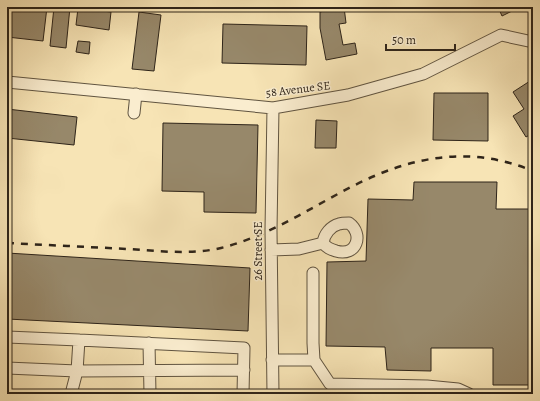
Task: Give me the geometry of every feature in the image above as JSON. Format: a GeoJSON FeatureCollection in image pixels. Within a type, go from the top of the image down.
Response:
{"type":"FeatureCollection","features":[{"type":"Feature","properties":{"kind":"street","name":"58 Avenue SE"},"geometry":{"type":"LineString","coordinates":[[7,82],[273,108],[348,95],[423,74],[501,35],[533,42]]}},
{"type":"Feature","properties":{"kind":"street"},"geometry":{"type":"LineString","coordinates":[[134,113],[136,94]]}},
{"type":"Feature","properties":{"kind":"street","name":"26 Street SE"},"geometry":{"type":"LineString","coordinates":[[273,108],[271,250],[273,394]]}},
{"type":"Feature","properties":{"kind":"street"},"geometry":{"type":"LineString","coordinates":[[271,250],[299,249],[323,243]]}},
{"type":"Feature","properties":{"kind":"street"},"geometry":{"type":"LineString","coordinates":[[313,273],[314,360],[330,384],[427,386],[458,389],[469,394]]}},
{"type":"Feature","properties":{"kind":"street"},"geometry":{"type":"LineString","coordinates":[[7,338],[244,348],[243,394]]}},
{"type":"Feature","properties":{"kind":"street"},"geometry":{"type":"LineString","coordinates":[[71,394],[77,371],[79,340]]}},
{"type":"Feature","properties":{"kind":"street"},"geometry":{"type":"LineString","coordinates":[[149,343],[150,394]]}},
{"type":"Feature","properties":{"kind":"street"},"geometry":{"type":"LineString","coordinates":[[272,360],[314,360]]}},
{"type":"Feature","properties":{"kind":"street"},"geometry":{"type":"LineString","coordinates":[[7,368],[77,371],[244,370]]}},
{"type":"Feature","properties":{"kind":"building"},"geometry":{"type":"Polygon","coordinates":[[[7,7],[47,7],[43,41],[7,37],[7,7]]]}},
{"type":"Feature","properties":{"kind":"building"},"geometry":{"type":"Polygon","coordinates":[[[54,7],[70,7],[66,48],[50,46],[54,7]]]}},
{"type":"Feature","properties":{"kind":"building"},"geometry":{"type":"Polygon","coordinates":[[[344,7],[346,23],[339,24],[343,45],[355,43],[357,54],[326,60],[320,28],[320,12],[344,7]]]}},
{"type":"Feature","properties":{"kind":"building"},"geometry":{"type":"Polygon","coordinates":[[[498,7],[520,7],[502,16],[498,7]]]}},
{"type":"Feature","properties":{"kind":"building"},"geometry":{"type":"Polygon","coordinates":[[[78,8],[111,12],[109,30],[76,25],[78,8]]]}},
{"type":"Feature","properties":{"kind":"building"},"geometry":{"type":"Polygon","coordinates":[[[139,12],[161,15],[154,71],[132,69],[139,12]]]}},
{"type":"Feature","properties":{"kind":"building"},"geometry":{"type":"Polygon","coordinates":[[[223,24],[307,26],[306,65],[222,63],[223,24]]]}},
{"type":"Feature","properties":{"kind":"building"},"geometry":{"type":"Polygon","coordinates":[[[78,41],[90,42],[89,54],[76,52],[78,41]]]}},
{"type":"Feature","properties":{"kind":"building"},"geometry":{"type":"Polygon","coordinates":[[[530,81],[533,87],[533,133],[526,137],[513,116],[524,109],[513,92],[530,81]]]}},
{"type":"Feature","properties":{"kind":"building"},"geometry":{"type":"Polygon","coordinates":[[[434,93],[488,93],[488,141],[433,140],[434,93]]]}},
{"type":"Feature","properties":{"kind":"building"},"geometry":{"type":"Polygon","coordinates":[[[7,109],[77,117],[74,145],[7,138],[7,109]]]}},
{"type":"Feature","properties":{"kind":"building"},"geometry":{"type":"Polygon","coordinates":[[[316,120],[337,121],[336,148],[315,148],[316,120]]]}},
{"type":"Feature","properties":{"kind":"building"},"geometry":{"type":"Polygon","coordinates":[[[163,123],[258,125],[256,213],[204,212],[204,192],[162,191],[163,123]]]}},
{"type":"Feature","properties":{"kind":"building"},"geometry":{"type":"Polygon","coordinates":[[[414,182],[497,182],[496,209],[533,209],[533,385],[493,385],[493,348],[431,348],[431,371],[387,370],[385,347],[326,346],[327,262],[366,261],[368,199],[413,200],[414,182]]]}},
{"type":"Feature","properties":{"kind":"building"},"geometry":{"type":"Polygon","coordinates":[[[7,253],[250,268],[248,331],[7,319],[7,253]]]}},
{"type":"Feature","properties":{"kind":"railway"},"geometry":{"type":"LineString","coordinates":[[7,243],[175,252],[210,250],[239,243],[273,229],[353,186],[397,167],[419,161],[464,156],[487,158],[510,163],[533,171]]}}]}
